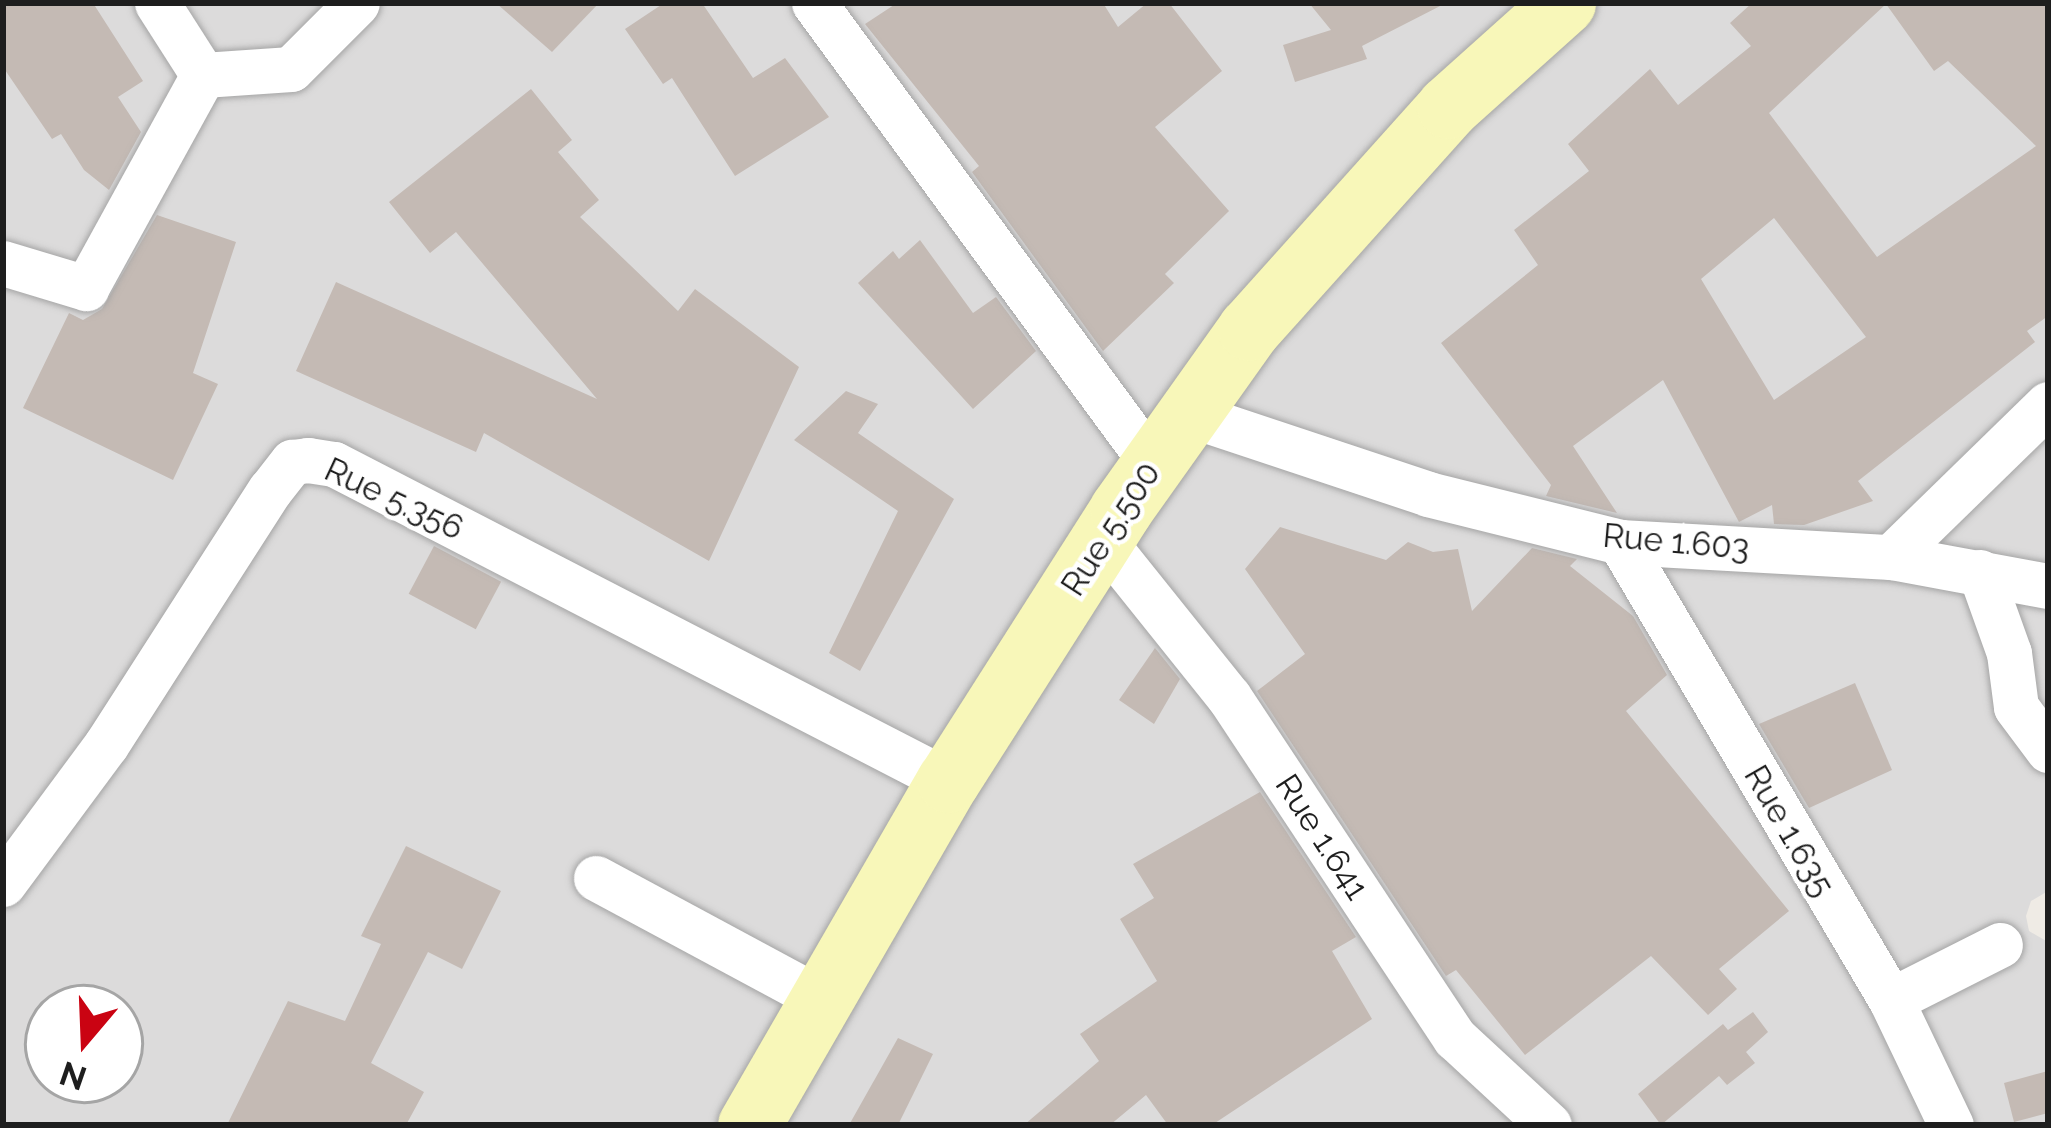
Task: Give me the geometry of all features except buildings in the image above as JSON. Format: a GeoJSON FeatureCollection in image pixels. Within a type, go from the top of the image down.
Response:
{"type":"FeatureCollection","features":[{"type":"Feature","properties":{"kind":"main road","name":"Rue 5.500"},"geometry":{"type":"LineString","coordinates":[[749,1125],[948,782],[1188,414],[1314,251],[1448,107],[1564,3]]}},
{"type":"Feature","properties":{"kind":"street"},"geometry":{"type":"LineString","coordinates":[[157,3],[203,76]]}},
{"type":"Feature","properties":{"kind":"street"},"geometry":{"type":"LineString","coordinates":[[203,76],[291,69],[357,3]]}},
{"type":"Feature","properties":{"kind":"street"},"geometry":{"type":"LineString","coordinates":[[814,3],[1153,465]]}},
{"type":"Feature","properties":{"kind":"street"},"geometry":{"type":"LineString","coordinates":[[3,262],[86,288],[203,76]]}},
{"type":"Feature","properties":{"kind":"street"},"geometry":{"type":"LineString","coordinates":[[1891,556],[2048,404]]}},
{"type":"Feature","properties":{"kind":"street","name":"Rue 1.603"},"geometry":{"type":"LineString","coordinates":[[1188,414],[1428,494],[1620,542],[1891,556],[2048,586]]}},
{"type":"Feature","properties":{"kind":"street","name":"Rue 5.356"},"geometry":{"type":"LineString","coordinates":[[3,884],[106,745],[270,490],[292,462],[308,460],[334,464],[948,782]]}},
{"type":"Feature","properties":{"kind":"street","name":"Rue 1.641"},"geometry":{"type":"LineString","coordinates":[[1103,540],[1228,697],[1455,1038],[1550,1125]]}},
{"type":"Feature","properties":{"kind":"street","name":"Rue 1.635"},"geometry":{"type":"LineString","coordinates":[[1620,542],[1891,1000],[1951,1125]]}},
{"type":"Feature","properties":{"kind":"street"},"geometry":{"type":"LineString","coordinates":[[1980,572],[2009,653],[2016,707],[2048,750]]}},
{"type":"Feature","properties":{"kind":"street"},"geometry":{"type":"LineString","coordinates":[[596,878],[821,999]]}},
{"type":"Feature","properties":{"kind":"street"},"geometry":{"type":"LineString","coordinates":[[1891,1000],[2000,945]]}},
{"type":"Feature","properties":{"kind":"shaded area"},"geometry":{"type":"Polygon","coordinates":[[[3,3],[2048,3],[2048,891],[2031,901],[2026,916],[2029,931],[2048,942],[2048,1125],[3,1125],[3,3]]]}}]}
